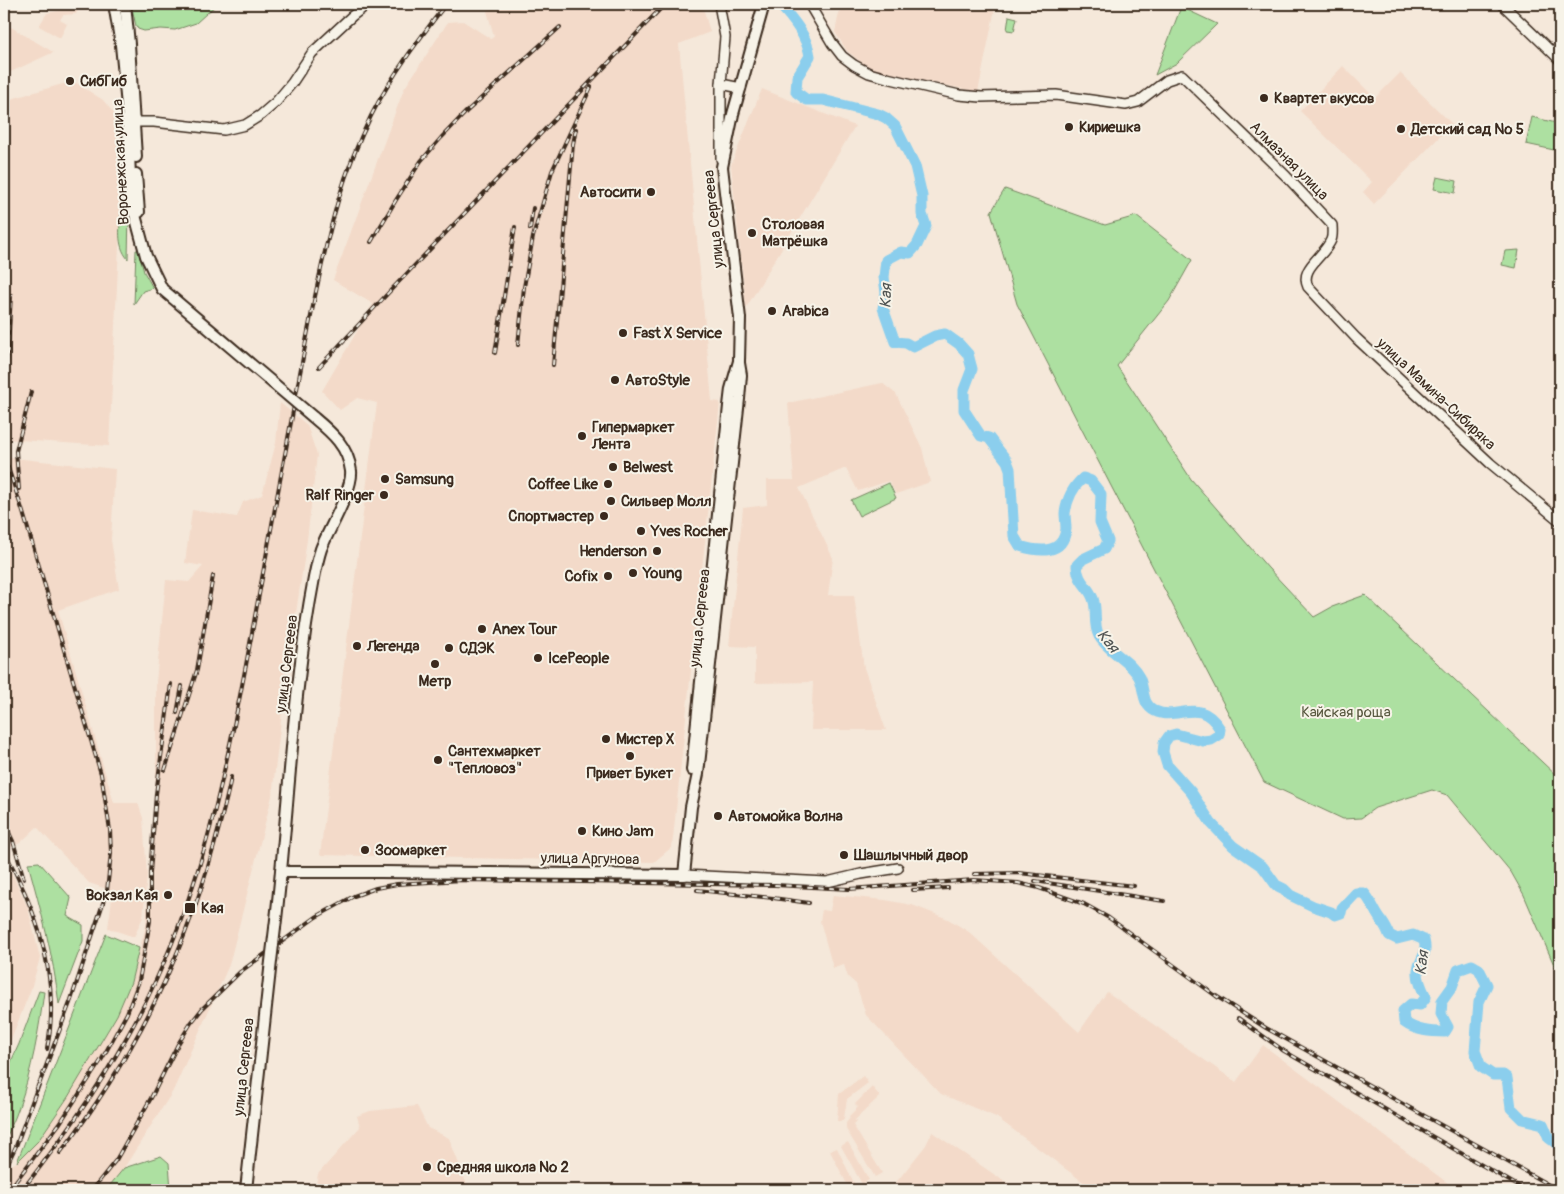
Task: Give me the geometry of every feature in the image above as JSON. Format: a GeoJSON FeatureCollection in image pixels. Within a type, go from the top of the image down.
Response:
{"type":"FeatureCollection","features":[{"type":"Feature","properties":{"kind":"main road","name":"Воронежская улица"},"geometry":{"type":"LineString","coordinates":[[114,4],[131,122],[140,235]]}},
{"type":"Feature","properties":{"kind":"main road","name":"Воронежская улица"},"geometry":{"type":"LineString","coordinates":[[125,4],[129,44],[131,122]]}},
{"type":"Feature","properties":{"kind":"main road","name":"улица Сергеева"},"geometry":{"type":"LineString","coordinates":[[684,875],[692,806],[698,774],[741,375],[739,363],[740,318],[722,167],[727,138],[764,4]]}},
{"type":"Feature","properties":{"kind":"main road","name":"улица Сергеева"},"geometry":{"type":"LineString","coordinates":[[140,235],[146,256],[162,289],[340,442],[347,454],[351,474],[345,497],[322,548],[314,576],[302,649],[281,872],[246,1190]]}},
{"type":"Feature","properties":{"kind":"main road","name":"улица Сергеева"},"geometry":{"type":"LineString","coordinates":[[692,806],[691,777],[693,751],[729,406],[731,388],[739,363]]}},
{"type":"Feature","properties":{"kind":"main road","name":"улица Аргунова"},"geometry":{"type":"LineString","coordinates":[[281,872],[684,875]]}},
{"type":"Feature","properties":{"kind":"street"},"geometry":{"type":"LineString","coordinates":[[131,122],[224,130],[245,125],[261,115],[276,102],[312,53],[352,16],[368,4]]}},
{"type":"Feature","properties":{"kind":"street"},"geometry":{"type":"LineString","coordinates":[[719,4],[725,38],[721,84],[722,167]]}},
{"type":"Feature","properties":{"kind":"street","name":"Алмазная улица"},"geometry":{"type":"LineString","coordinates":[[809,4],[832,43],[842,56],[854,65],[868,73],[959,95],[981,97],[1056,95],[1126,104],[1138,102],[1167,80],[1182,75],[1286,176],[1332,224],[1331,240],[1306,273],[1305,278]]}},
{"type":"Feature","properties":{"kind":"street"},"geometry":{"type":"LineString","coordinates":[[1502,4],[1560,60]]}},
{"type":"Feature","properties":{"kind":"street"},"geometry":{"type":"LineString","coordinates":[[721,84],[741,88]]}},
{"type":"Feature","properties":{"kind":"street","name":"улица Мамина-Сибиряка"},"geometry":{"type":"LineString","coordinates":[[1305,278],[1308,287],[1356,338],[1501,473],[1560,521]]}},
{"type":"Feature","properties":{"kind":"street","name":"улица Аргунова"},"geometry":{"type":"LineString","coordinates":[[684,875],[827,882],[898,868]]}},
{"type":"Feature","properties":{"kind":"shaded area"},"geometry":{"type":"Polygon","coordinates":[[[494,4],[702,4],[710,32],[679,44],[712,401],[720,402],[672,847],[654,862],[320,855],[377,403],[357,398],[340,410],[322,391],[373,304],[333,280],[404,89],[448,22],[463,21],[491,39],[494,36],[487,11],[494,4]]]}},
{"type":"Feature","properties":{"kind":"shaded area"},"geometry":{"type":"Polygon","coordinates":[[[841,4],[996,4],[978,92],[876,71],[866,66],[847,51],[835,32],[841,4]]]}},
{"type":"Feature","properties":{"kind":"shaded area"},"geometry":{"type":"Polygon","coordinates":[[[79,8],[76,14],[63,15],[60,20],[67,24],[60,38],[39,26],[47,13],[79,8]]]}},
{"type":"Feature","properties":{"kind":"shaded area"},"geometry":{"type":"Polygon","coordinates":[[[4,23],[53,52],[54,52],[4,75],[4,23]]]}},
{"type":"Feature","properties":{"kind":"shaded area"},"geometry":{"type":"Polygon","coordinates":[[[1343,66],[1375,98],[1400,73],[1452,124],[1374,204],[1363,192],[1372,182],[1300,111],[1343,66]]]}},
{"type":"Feature","properties":{"kind":"shaded area"},"geometry":{"type":"Polygon","coordinates":[[[73,81],[103,100],[125,127],[109,446],[4,439],[4,101],[73,81]]]}},
{"type":"Feature","properties":{"kind":"shaded area"},"geometry":{"type":"Polygon","coordinates":[[[762,89],[855,126],[746,308],[731,165],[762,89]]]}},
{"type":"Feature","properties":{"kind":"shaded area"},"geometry":{"type":"Polygon","coordinates":[[[882,383],[896,394],[922,448],[930,482],[896,494],[889,481],[858,491],[846,468],[799,488],[833,558],[828,595],[854,595],[864,668],[886,730],[811,730],[813,682],[755,683],[755,647],[729,646],[743,508],[767,505],[767,480],[794,480],[788,403],[882,383]]]}},
{"type":"Feature","properties":{"kind":"shaded area"},"geometry":{"type":"Polygon","coordinates":[[[280,403],[307,425],[317,455],[307,540],[285,686],[272,796],[229,965],[173,1091],[124,1168],[106,1190],[4,1190],[4,1169],[17,1162],[38,1141],[68,1097],[117,1015],[131,982],[146,925],[156,771],[156,682],[166,580],[189,582],[203,566],[185,563],[192,510],[237,517],[243,502],[262,495],[276,443],[280,403]]]}},
{"type":"Feature","properties":{"kind":"shaded area"},"geometry":{"type":"Polygon","coordinates":[[[4,457],[115,469],[111,540],[119,589],[58,610],[114,803],[138,803],[143,818],[147,875],[143,917],[134,937],[108,928],[113,891],[89,883],[37,827],[20,843],[4,850],[4,457]]]}},
{"type":"Feature","properties":{"kind":"shaded area"},"geometry":{"type":"Polygon","coordinates":[[[4,856],[28,908],[40,958],[31,989],[4,1057],[4,856]]]}},
{"type":"Feature","properties":{"kind":"shaded area"},"geometry":{"type":"Polygon","coordinates":[[[833,895],[885,900],[912,905],[948,919],[969,932],[1079,1032],[1107,992],[1236,1082],[1263,1045],[1457,1190],[1094,1190],[996,1117],[941,1094],[866,1015],[856,984],[848,977],[844,965],[833,968],[820,921],[822,910],[830,911],[833,895]]]}},
{"type":"Feature","properties":{"kind":"shaded area"},"geometry":{"type":"Polygon","coordinates":[[[863,1076],[868,1083],[847,1099],[844,1118],[842,1121],[837,1121],[839,1094],[863,1076]]]}},
{"type":"Feature","properties":{"kind":"shaded area"},"geometry":{"type":"Polygon","coordinates":[[[872,1087],[879,1097],[855,1120],[856,1122],[853,1125],[882,1173],[875,1177],[846,1129],[849,1116],[858,1107],[855,1104],[872,1087]]]}},
{"type":"Feature","properties":{"kind":"shaded area"},"geometry":{"type":"Polygon","coordinates":[[[417,1106],[428,1128],[449,1138],[469,1190],[315,1190],[318,1174],[360,1127],[357,1116],[370,1111],[417,1106]]]}},
{"type":"Feature","properties":{"kind":"shaded area"},"geometry":{"type":"Polygon","coordinates":[[[932,1132],[1017,1190],[890,1190],[926,1145],[932,1132]]]}},
{"type":"Feature","properties":{"kind":"shaded area"},"geometry":{"type":"Polygon","coordinates":[[[848,1142],[869,1180],[862,1184],[841,1146],[848,1142]]]}},
{"type":"Feature","properties":{"kind":"shaded area"},"geometry":{"type":"Polygon","coordinates":[[[837,1148],[855,1185],[849,1188],[830,1151],[837,1148]]]}},
{"type":"Feature","properties":{"kind":"green space"},"geometry":{"type":"Polygon","coordinates":[[[131,4],[217,4],[196,23],[175,30],[144,31],[136,26],[131,4]]]}},
{"type":"Feature","properties":{"kind":"green space"},"geometry":{"type":"Polygon","coordinates":[[[1181,7],[1217,24],[1177,63],[1155,75],[1181,7]]]}},
{"type":"Feature","properties":{"kind":"green space"},"geometry":{"type":"Polygon","coordinates":[[[1009,16],[1017,18],[1014,31],[1007,30],[1009,16]]]}},
{"type":"Feature","properties":{"kind":"green space"},"geometry":{"type":"Polygon","coordinates":[[[1532,117],[1560,124],[1554,150],[1526,144],[1532,117]]]}},
{"type":"Feature","properties":{"kind":"green space"},"geometry":{"type":"Polygon","coordinates":[[[1437,177],[1457,181],[1455,193],[1434,189],[1437,177]]]}},
{"type":"Feature","properties":{"kind":"green space","name":"Кайская роща"},"geometry":{"type":"Polygon","coordinates":[[[1005,189],[1105,225],[1136,216],[1192,260],[1169,301],[1117,366],[1191,479],[1268,568],[1314,617],[1332,607],[1365,595],[1560,779],[1560,979],[1524,895],[1511,872],[1447,795],[1432,790],[1375,808],[1361,818],[1343,819],[1264,782],[1017,304],[991,212],[1005,189]]]}},
{"type":"Feature","properties":{"kind":"green space"},"geometry":{"type":"Polygon","coordinates":[[[126,206],[129,211],[128,259],[120,242],[121,210],[126,206]]]}},
{"type":"Feature","properties":{"kind":"green space"},"geometry":{"type":"Polygon","coordinates":[[[136,250],[138,250],[144,272],[153,288],[143,291],[134,304],[136,250]]]}},
{"type":"Feature","properties":{"kind":"green space"},"geometry":{"type":"Polygon","coordinates":[[[1519,250],[1516,268],[1502,265],[1505,251],[1519,250]]]}},
{"type":"Feature","properties":{"kind":"green space"},"geometry":{"type":"Polygon","coordinates":[[[889,483],[896,498],[859,516],[851,500],[889,483]]]}},
{"type":"Feature","properties":{"kind":"green space"},"geometry":{"type":"Polygon","coordinates":[[[39,862],[71,898],[67,916],[83,925],[83,941],[59,1004],[50,950],[28,863],[39,862]]]}},
{"type":"Feature","properties":{"kind":"green space"},"geometry":{"type":"Polygon","coordinates":[[[106,934],[139,948],[131,982],[117,1015],[68,1097],[38,1141],[17,1162],[106,934]]]}},
{"type":"Feature","properties":{"kind":"green space"},"geometry":{"type":"Polygon","coordinates":[[[39,991],[44,992],[31,1064],[24,1093],[4,1143],[4,1077],[39,991]]]}},
{"type":"Feature","properties":{"kind":"green space"},"geometry":{"type":"Polygon","coordinates":[[[161,1156],[169,1163],[171,1190],[106,1190],[124,1168],[161,1156]]]}},
{"type":"Feature","properties":{"kind":"waterway","name":"Кая"},"geometry":{"type":"LineString","coordinates":[[779,4],[803,35],[810,56],[797,77],[796,92],[807,100],[823,100],[878,114],[886,118],[895,126],[915,166],[922,196],[922,214],[926,226],[917,245],[910,253],[901,252],[886,260],[884,277],[886,293],[883,308],[895,342],[906,343],[913,347],[935,336],[945,334],[959,344],[968,354],[972,369],[964,390],[964,410],[981,436],[989,438],[1007,461],[1010,469],[1014,536],[1020,546],[1035,550],[1049,550],[1060,543],[1066,529],[1065,513],[1067,503],[1073,489],[1083,478],[1091,481],[1101,494],[1100,522],[1108,541],[1104,549],[1083,559],[1077,565],[1079,576],[1090,592],[1095,606],[1096,627],[1099,636],[1108,647],[1135,671],[1141,682],[1145,700],[1151,708],[1164,714],[1188,711],[1204,713],[1220,729],[1219,735],[1211,740],[1203,741],[1176,734],[1169,736],[1164,743],[1163,752],[1167,765],[1191,792],[1211,823],[1233,846],[1263,867],[1276,885],[1290,895],[1335,915],[1341,913],[1342,908],[1356,893],[1364,893],[1389,935],[1397,939],[1413,935],[1424,940],[1425,950],[1418,973],[1420,984],[1426,997],[1420,1005],[1411,1004],[1403,1011],[1404,1022],[1419,1029],[1445,1032],[1448,1027],[1441,1014],[1442,1001],[1452,987],[1458,970],[1472,965],[1479,969],[1487,985],[1479,1002],[1475,1051],[1481,1067],[1493,1075],[1503,1075],[1507,1078],[1511,1108],[1522,1119],[1543,1124],[1549,1138],[1560,1146]]}},
{"type":"Feature","properties":{"kind":"railway"},"geometry":{"type":"LineString","coordinates":[[22,1190],[78,1115],[128,1036],[156,980],[187,904],[211,826],[230,746],[308,332],[338,200],[361,137],[379,101],[406,58],[446,4]]}},
{"type":"Feature","properties":{"kind":"railway"},"geometry":{"type":"LineString","coordinates":[[319,367],[665,4]]}},
{"type":"Feature","properties":{"kind":"railway"},"geometry":{"type":"LineString","coordinates":[[371,242],[421,161],[441,138],[466,112],[560,27]]}},
{"type":"Feature","properties":{"kind":"railway"},"geometry":{"type":"LineString","coordinates":[[518,345],[524,287],[533,237],[552,171],[591,87]]}},
{"type":"Feature","properties":{"kind":"railway"},"geometry":{"type":"LineString","coordinates":[[553,365],[573,144],[576,129]]}},
{"type":"Feature","properties":{"kind":"railway"},"geometry":{"type":"LineString","coordinates":[[530,229],[533,208]]}},
{"type":"Feature","properties":{"kind":"railway"},"geometry":{"type":"LineString","coordinates":[[495,353],[515,227]]}},
{"type":"Feature","properties":{"kind":"railway"},"geometry":{"type":"LineString","coordinates":[[4,418],[11,295]]}},
{"type":"Feature","properties":{"kind":"railway"},"geometry":{"type":"LineString","coordinates":[[19,489],[16,451],[31,392]]}},
{"type":"Feature","properties":{"kind":"railway"},"geometry":{"type":"LineString","coordinates":[[4,446],[6,462],[22,509],[101,774],[110,830],[111,853],[107,891],[71,1000],[37,1090]]}},
{"type":"Feature","properties":{"kind":"railway"},"geometry":{"type":"LineString","coordinates":[[165,770],[197,670],[213,576]]}},
{"type":"Feature","properties":{"kind":"railway"},"geometry":{"type":"LineString","coordinates":[[9,1190],[60,1123],[102,1059],[127,1013],[139,981],[150,921],[150,873],[156,794],[171,684]]}},
{"type":"Feature","properties":{"kind":"railway"},"geometry":{"type":"LineString","coordinates":[[177,713],[182,686]]}},
{"type":"Feature","properties":{"kind":"railway"},"geometry":{"type":"LineString","coordinates":[[60,1153],[110,1082],[132,1045],[170,968],[201,888],[214,846],[231,777]]}},
{"type":"Feature","properties":{"kind":"railway"},"geometry":{"type":"LineString","coordinates":[[4,822],[13,841],[24,879]]}},
{"type":"Feature","properties":{"kind":"railway"},"geometry":{"type":"LineString","coordinates":[[4,851],[27,897],[43,946],[51,997],[51,1023],[47,1049]]}},
{"type":"Feature","properties":{"kind":"railway"},"geometry":{"type":"LineString","coordinates":[[974,874],[1019,873],[1134,886]]}},
{"type":"Feature","properties":{"kind":"railway"},"geometry":{"type":"LineString","coordinates":[[92,1190],[116,1160],[191,1023],[202,1009],[240,972],[316,917],[354,896],[376,888],[397,884],[462,880],[775,885],[849,889],[974,880],[1018,883],[1039,888],[1084,904],[1109,918],[1216,996],[1266,1028],[1558,1190]]}},
{"type":"Feature","properties":{"kind":"railway"},"geometry":{"type":"LineString","coordinates":[[1035,881],[1164,901]]}},
{"type":"Feature","properties":{"kind":"railway"},"geometry":{"type":"LineString","coordinates":[[913,890],[948,888]]}},
{"type":"Feature","properties":{"kind":"railway"},"geometry":{"type":"LineString","coordinates":[[697,890],[809,903]]}},
{"type":"Feature","properties":{"kind":"railway"},"geometry":{"type":"LineString","coordinates":[[1238,1018],[1284,1051],[1525,1190]]}},
{"type":"Feature","properties":{"kind":"railway"},"geometry":{"type":"LineString","coordinates":[[4,1171],[16,1146],[39,1083]]}},
{"type":"Feature","properties":{"kind":"place","name":"СибГиб"},"geometry":{"type":"Point","coordinates":[70,81]}},
{"type":"Feature","properties":{"kind":"place","name":"Квартет вкусов"},"geometry":{"type":"Point","coordinates":[1264,98]}},
{"type":"Feature","properties":{"kind":"place","name":"Кириешка"},"geometry":{"type":"Point","coordinates":[1069,127]}},
{"type":"Feature","properties":{"kind":"place","name":"Детский сад № 5"},"geometry":{"type":"Point","coordinates":[1401,129]}},
{"type":"Feature","properties":{"kind":"place","name":"Автосити"},"geometry":{"type":"Point","coordinates":[651,192]}},
{"type":"Feature","properties":{"kind":"place","name":"Столовая Матрёшка"},"geometry":{"type":"Point","coordinates":[752,233]}},
{"type":"Feature","properties":{"kind":"place","name":"Arabica"},"geometry":{"type":"Point","coordinates":[772,311]}},
{"type":"Feature","properties":{"kind":"place","name":"Fast X Service"},"geometry":{"type":"Point","coordinates":[623,333]}},
{"type":"Feature","properties":{"kind":"place","name":"АвтоStyle"},"geometry":{"type":"Point","coordinates":[615,380]}},
{"type":"Feature","properties":{"kind":"place","name":"Гипермаркет Лента"},"geometry":{"type":"Point","coordinates":[582,436]}},
{"type":"Feature","properties":{"kind":"place","name":"Belwest"},"geometry":{"type":"Point","coordinates":[613,467]}},
{"type":"Feature","properties":{"kind":"place","name":"Samsung"},"geometry":{"type":"Point","coordinates":[385,479]}},
{"type":"Feature","properties":{"kind":"place","name":"Coffee Like"},"geometry":{"type":"Point","coordinates":[608,484]}},
{"type":"Feature","properties":{"kind":"place","name":"Ralf Ringer"},"geometry":{"type":"Point","coordinates":[384,495]}},
{"type":"Feature","properties":{"kind":"place","name":"Сильвер Молл"},"geometry":{"type":"Point","coordinates":[611,501]}},
{"type":"Feature","properties":{"kind":"place","name":"Спортмастер"},"geometry":{"type":"Point","coordinates":[604,516]}},
{"type":"Feature","properties":{"kind":"place","name":"Yves Rocher"},"geometry":{"type":"Point","coordinates":[641,531]}},
{"type":"Feature","properties":{"kind":"place","name":"Henderson"},"geometry":{"type":"Point","coordinates":[657,551]}},
{"type":"Feature","properties":{"kind":"place","name":"Young"},"geometry":{"type":"Point","coordinates":[633,573]}},
{"type":"Feature","properties":{"kind":"place","name":"Cofix"},"geometry":{"type":"Point","coordinates":[608,576]}},
{"type":"Feature","properties":{"kind":"place","name":"Anex Tour"},"geometry":{"type":"Point","coordinates":[482,629]}},
{"type":"Feature","properties":{"kind":"place","name":"Легенда"},"geometry":{"type":"Point","coordinates":[357,646]}},
{"type":"Feature","properties":{"kind":"place","name":"СДЭК"},"geometry":{"type":"Point","coordinates":[449,648]}},
{"type":"Feature","properties":{"kind":"place","name":"IcePeople"},"geometry":{"type":"Point","coordinates":[538,658]}},
{"type":"Feature","properties":{"kind":"place","name":"Метр"},"geometry":{"type":"Point","coordinates":[435,664]}},
{"type":"Feature","properties":{"kind":"place","name":"Мистер Х"},"geometry":{"type":"Point","coordinates":[606,739]}},
{"type":"Feature","properties":{"kind":"place","name":"Привет Букет"},"geometry":{"type":"Point","coordinates":[630,756]}},
{"type":"Feature","properties":{"kind":"place","name":"Сантехмаркет \"Тепловоз\""},"geometry":{"type":"Point","coordinates":[438,760]}},
{"type":"Feature","properties":{"kind":"place","name":"Автомойка Волна"},"geometry":{"type":"Point","coordinates":[718,816]}},
{"type":"Feature","properties":{"kind":"place","name":"Кино Jam"},"geometry":{"type":"Point","coordinates":[582,831]}},
{"type":"Feature","properties":{"kind":"place","name":"Зоомаркет"},"geometry":{"type":"Point","coordinates":[365,850]}},
{"type":"Feature","properties":{"kind":"place","name":"Шашлычный двор"},"geometry":{"type":"Point","coordinates":[844,855]}},
{"type":"Feature","properties":{"kind":"place","name":"Вокзал Кая"},"geometry":{"type":"Point","coordinates":[168,895]}},
{"type":"Feature","properties":{"kind":"place","name":"Кая"},"geometry":{"type":"Point","coordinates":[190,908]}},
{"type":"Feature","properties":{"kind":"place","name":"Средняя школа № 2"},"geometry":{"type":"Point","coordinates":[427,1167]}}]}
